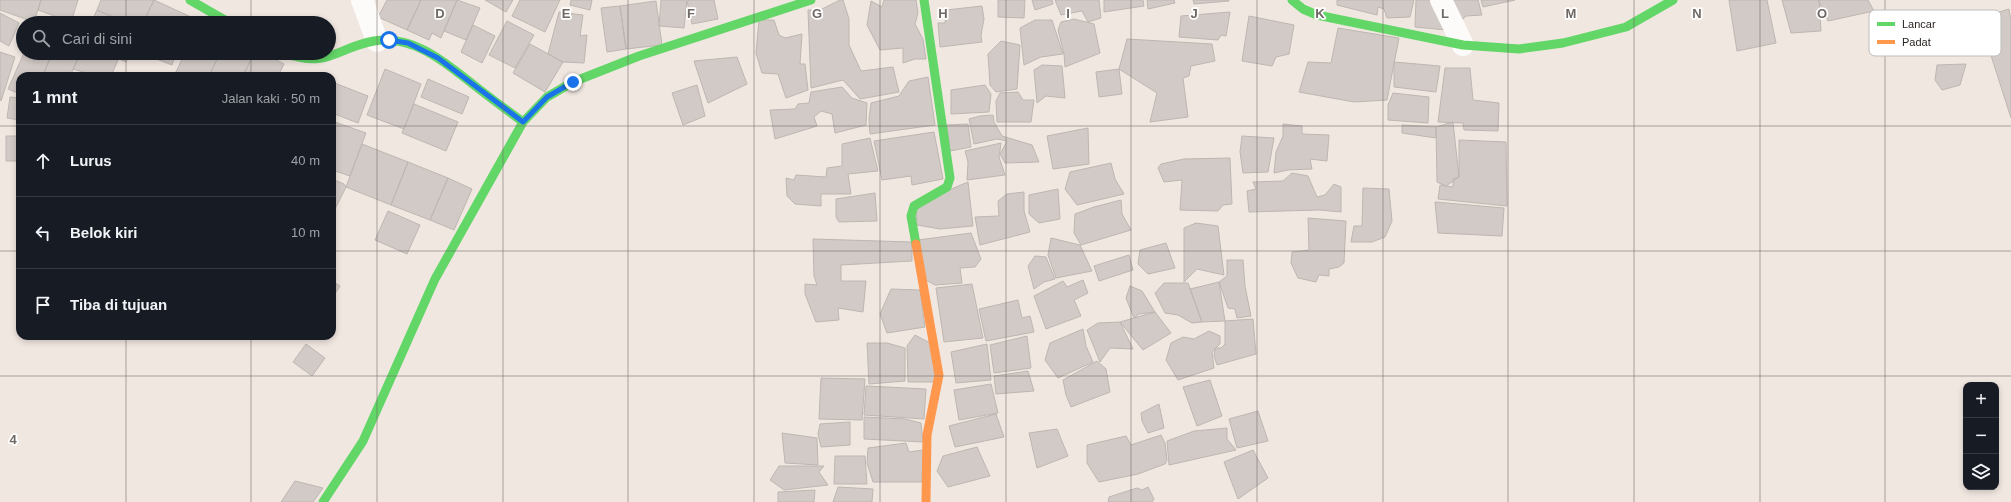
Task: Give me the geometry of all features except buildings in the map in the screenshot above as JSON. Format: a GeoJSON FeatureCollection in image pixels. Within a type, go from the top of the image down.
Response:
{"type":"FeatureCollection","features":[{"type":"Feature","properties":{"kind":"street"},"geometry":{"type":"LineString","coordinates":[[190,0],[218,16]]}},
{"type":"Feature","properties":{"kind":"street"},"geometry":{"type":"LineString","coordinates":[[362,0],[377,41]]}},
{"type":"Feature","properties":{"kind":"street"},"geometry":{"type":"LineString","coordinates":[[924,0],[950,178],[947,187],[914,206],[911,216],[938,375],[937,391],[927,435],[926,501]]}},
{"type":"Feature","properties":{"kind":"street"},"geometry":{"type":"LineString","coordinates":[[1292,0],[1303,9],[1317,15],[1462,44],[1519,49],[1563,43],[1626,27],[1673,0]]}},
{"type":"Feature","properties":{"kind":"street"},"geometry":{"type":"LineString","coordinates":[[1441,0],[1462,44]]}},
{"type":"Feature","properties":{"kind":"street"},"geometry":{"type":"LineString","coordinates":[[323,502],[363,441],[435,279],[523,122],[547,97],[573,82],[638,56],[801,2]]}},
{"type":"Feature","properties":{"kind":"street"},"geometry":{"type":"LineString","coordinates":[[336,55],[377,41],[389,40],[408,43],[438,58],[523,122]]}},
{"type":"Feature","properties":{"kind":"street"},"geometry":{"type":"LineString","coordinates":[[306,60],[321,60]]}},
{"type":"Feature","properties":{"kind":"traffic: fast"},"geometry":{"type":"LineString","coordinates":[[190,0],[218,16]]}},
{"type":"Feature","properties":{"kind":"traffic: fast"},"geometry":{"type":"LineString","coordinates":[[336,54],[361,44],[374,41],[389,40],[404,42],[418,47],[444,62],[523,122],[547,97],[573,82],[639,56],[811,0]]}},
{"type":"Feature","properties":{"kind":"traffic: fast"},"geometry":{"type":"LineString","coordinates":[[916,244],[911,216],[914,206],[947,187],[950,178],[924,0]]}},
{"type":"Feature","properties":{"kind":"traffic: fast"},"geometry":{"type":"LineString","coordinates":[[1292,0],[1303,9],[1317,15],[1463,45],[1519,49],[1563,43],[1626,27],[1673,0]]}},
{"type":"Feature","properties":{"kind":"traffic: fast"},"geometry":{"type":"LineString","coordinates":[[323,502],[363,441],[435,279],[523,122]]}},
{"type":"Feature","properties":{"kind":"traffic: slow"},"geometry":{"type":"LineString","coordinates":[[916,244],[939,375],[927,435],[926,501]]}},
{"type":"Feature","properties":{"kind":"route"},"geometry":{"type":"LineString","coordinates":[[389,40],[408,43],[438,58],[523,122],[547,97],[573,82]]}}]}
